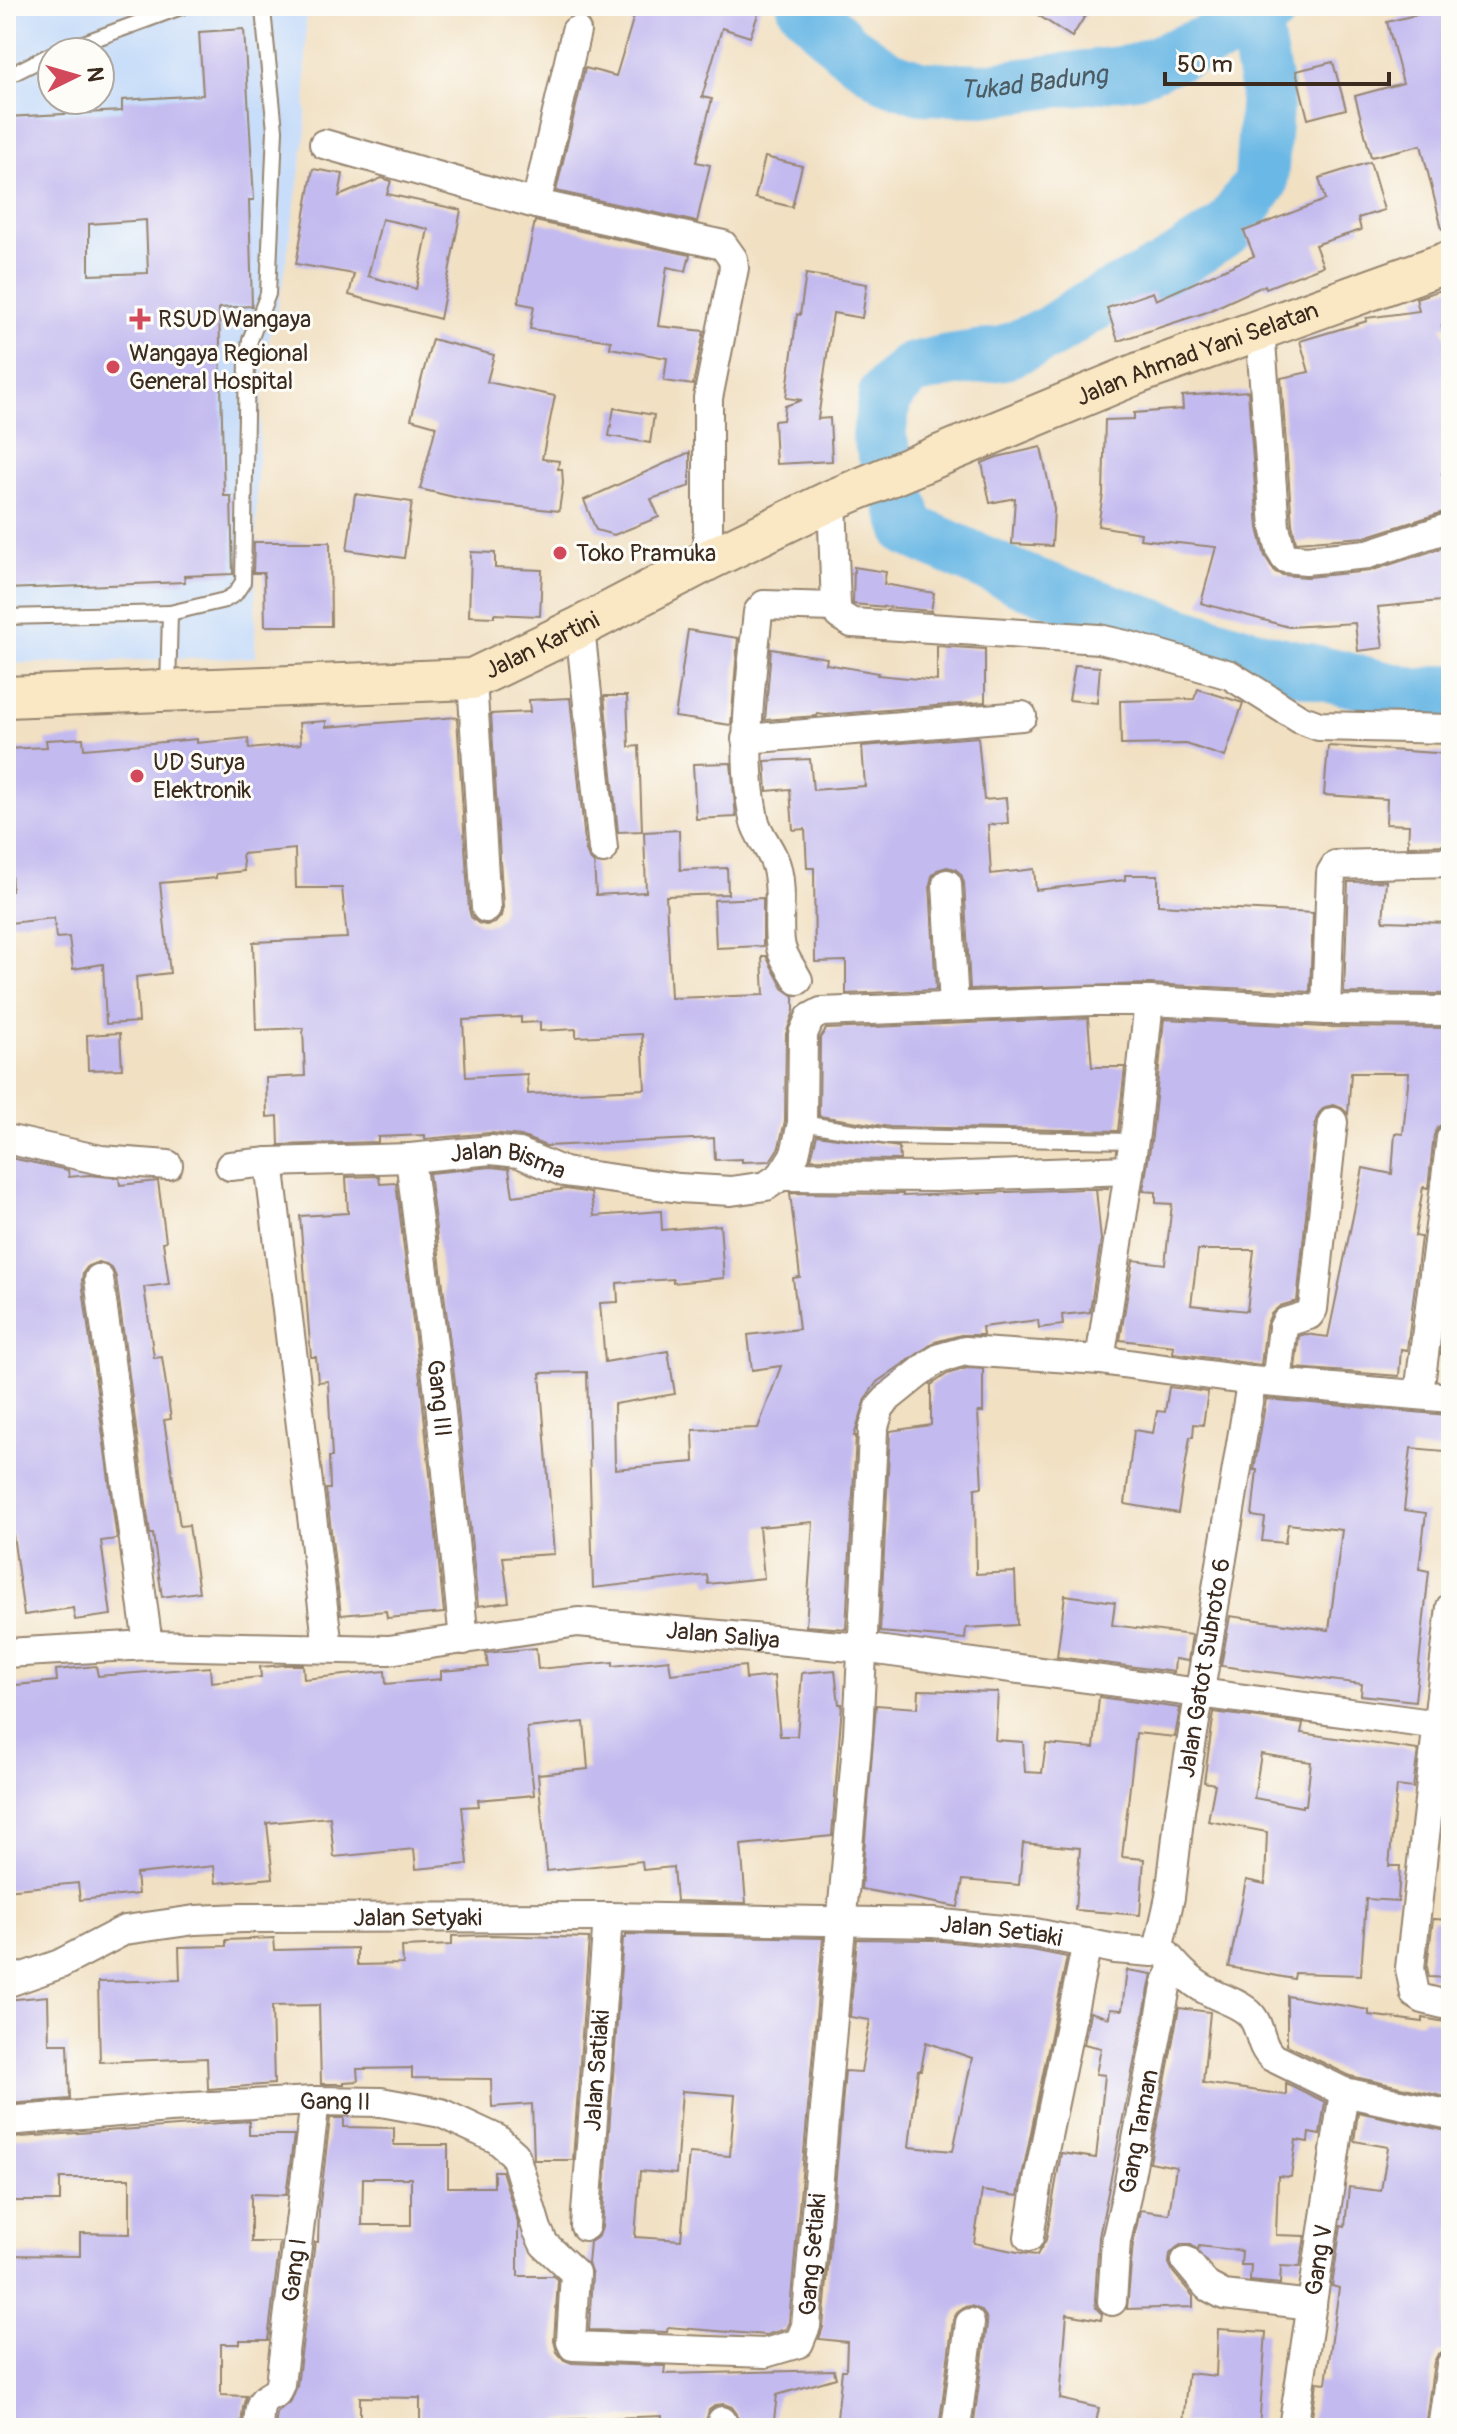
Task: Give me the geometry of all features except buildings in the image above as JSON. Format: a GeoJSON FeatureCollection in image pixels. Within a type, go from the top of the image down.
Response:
{"type":"FeatureCollection","features":[{"type":"Feature","properties":{"kind":"main road","name":"Jalan Ahmad Yani Selatan"},"geometry":{"type":"LineString","coordinates":[[945,454],[1126,378],[1451,261]]}},
{"type":"Feature","properties":{"kind":"main road","name":"Jalan Kartini"},"geometry":{"type":"LineString","coordinates":[[6,697],[472,679],[708,560],[841,497],[945,454]]}},
{"type":"Feature","properties":{"kind":"street"},"geometry":{"type":"LineString","coordinates":[[536,204],[576,31]]}},
{"type":"Feature","properties":{"kind":"street"},"geometry":{"type":"LineString","coordinates":[[324,144],[536,204],[723,245],[733,259],[734,268],[708,398],[708,560]]}},
{"type":"Feature","properties":{"kind":"street"},"geometry":{"type":"LineString","coordinates":[[1260,329],[1275,527],[1285,558],[1306,560],[1368,554],[1451,527]]}},
{"type":"Feature","properties":{"kind":"street"},"geometry":{"type":"LineString","coordinates":[[841,497],[836,607],[839,615],[852,623],[1099,639],[1230,675],[1300,719],[1319,726],[1451,729]]}},
{"type":"Feature","properties":{"kind":"street"},"geometry":{"type":"LineString","coordinates":[[798,980],[780,944],[778,869],[754,820],[746,739],[758,612],[764,605],[836,607]]}},
{"type":"Feature","properties":{"kind":"street"},"geometry":{"type":"LineString","coordinates":[[580,627],[603,849]]}},
{"type":"Feature","properties":{"kind":"street"},"geometry":{"type":"LineString","coordinates":[[472,679],[486,908]]}},
{"type":"Feature","properties":{"kind":"street"},"geometry":{"type":"LineString","coordinates":[[746,739],[1022,716]]}},
{"type":"Feature","properties":{"kind":"street"},"geometry":{"type":"LineString","coordinates":[[1326,1010],[1331,873],[1336,865],[1451,862]]}},
{"type":"Feature","properties":{"kind":"street"},"geometry":{"type":"LineString","coordinates":[[947,884],[954,1006]]}},
{"type":"Feature","properties":{"kind":"street"},"geometry":{"type":"LineString","coordinates":[[1100,1360],[1134,1141],[1149,1001]]}},
{"type":"Feature","properties":{"kind":"street"},"geometry":{"type":"LineString","coordinates":[[781,1176],[795,1154],[802,1123],[803,1034],[810,1018],[821,1012],[1149,1001],[1326,1010],[1451,1011]]}},
{"type":"Feature","properties":{"kind":"street","name":"Jalan Gatot Subroto 6"},"geometry":{"type":"LineString","coordinates":[[1167,1956],[1180,1811],[1200,1694],[1263,1386],[1286,1322],[1309,1315],[1313,1309],[1333,1122]]}},
{"type":"Feature","properties":{"kind":"street"},"geometry":{"type":"LineString","coordinates":[[1419,1394],[1451,1138]]}},
{"type":"Feature","properties":{"kind":"street"},"geometry":{"type":"LineString","coordinates":[[6,1139],[101,1160],[168,1165]]}},
{"type":"Feature","properties":{"kind":"street","name":"Jalan Bisma"},"geometry":{"type":"LineString","coordinates":[[230,1166],[410,1158],[491,1150],[519,1153],[564,1172],[679,1188],[731,1191],[766,1186],[781,1176],[936,1177],[1129,1170]]}},
{"type":"Feature","properties":{"kind":"street","name":"Gang III"},"geometry":{"type":"LineString","coordinates":[[410,1158],[439,1393],[464,1640]]}},
{"type":"Feature","properties":{"kind":"street"},"geometry":{"type":"LineString","coordinates":[[269,1162],[328,1648]]}},
{"type":"Feature","properties":{"kind":"street"},"geometry":{"type":"LineString","coordinates":[[99,1279],[148,1645]]}},
{"type":"Feature","properties":{"kind":"street"},"geometry":{"type":"LineString","coordinates":[[840,1920],[858,1733],[873,1430],[880,1407],[889,1397],[930,1364],[965,1351],[1100,1360],[1263,1386],[1451,1398]]}},
{"type":"Feature","properties":{"kind":"street"},"geometry":{"type":"LineString","coordinates":[[1451,1607],[1410,1977],[1415,1994],[1451,2006]]}},
{"type":"Feature","properties":{"kind":"street","name":"Jalan Saliya"},"geometry":{"type":"LineString","coordinates":[[6,1653],[148,1645],[389,1650],[578,1622],[862,1648],[1439,1725]]}},
{"type":"Feature","properties":{"kind":"street","name":"Jalan Satiaki"},"geometry":{"type":"LineString","coordinates":[[585,2226],[608,1917]]}},
{"type":"Feature","properties":{"kind":"street","name":"Jalan Setyaki"},"geometry":{"type":"LineString","coordinates":[[6,1983],[60,1964],[125,1930],[164,1923],[242,1918],[840,1920]]}},
{"type":"Feature","properties":{"kind":"street","name":"Jalan Setiaki"},"geometry":{"type":"LineString","coordinates":[[840,1920],[933,1923],[1035,1933],[1167,1956]]}},
{"type":"Feature","properties":{"kind":"street","name":"Gang Setiaki"},"geometry":{"type":"LineString","coordinates":[[575,2273],[571,2344],[576,2347],[765,2353],[796,2345],[803,2338],[840,1920]]}},
{"type":"Feature","properties":{"kind":"street"},"geometry":{"type":"LineString","coordinates":[[1029,2237],[1087,1943]]}},
{"type":"Feature","properties":{"kind":"street"},"geometry":{"type":"LineString","coordinates":[[1167,1956],[1206,1991],[1248,2011],[1256,2021],[1266,2052],[1272,2057],[1344,2092],[1451,2115]]}},
{"type":"Feature","properties":{"kind":"street","name":"Gang Taman"},"geometry":{"type":"LineString","coordinates":[[1112,2301],[1116,2241],[1167,1982],[1167,1956]]}},
{"type":"Feature","properties":{"kind":"street","name":"Gang V"},"geometry":{"type":"LineString","coordinates":[[1293,2428],[1344,2092]]}},
{"type":"Feature","properties":{"kind":"street","name":"Gang II"},"geometry":{"type":"LineString","coordinates":[[6,2121],[169,2108],[315,2101],[381,2102],[441,2113],[497,2139],[515,2155],[544,2244],[575,2273]]}},
{"type":"Feature","properties":{"kind":"street","name":"Gang I"},"geometry":{"type":"LineString","coordinates":[[258,2428],[261,2402],[276,2393],[280,2384],[315,2101]]}},
{"type":"Feature","properties":{"kind":"street"},"geometry":{"type":"LineString","coordinates":[[1186,2261],[1207,2286],[1224,2295],[1312,2305]]}},
{"type":"Feature","properties":{"kind":"street"},"geometry":{"type":"LineString","coordinates":[[956,2428],[970,2323]]}},
{"type":"Feature","properties":{"kind":"street"},"geometry":{"type":"LineString","coordinates":[[1442,2428],[1451,2365]]}},
{"type":"Feature","properties":{"kind":"lane"},"geometry":{"type":"LineString","coordinates":[[102,36],[184,6]]}},
{"type":"Feature","properties":{"kind":"lane"},"geometry":{"type":"LineString","coordinates":[[6,617],[170,613],[225,600],[235,594],[243,582],[247,360],[250,340],[268,294],[275,130],[263,10],[260,6]]}},
{"type":"Feature","properties":{"kind":"lane"},"geometry":{"type":"LineString","coordinates":[[6,77],[36,62]]}},
{"type":"Feature","properties":{"kind":"lane"},"geometry":{"type":"LineString","coordinates":[[168,692],[170,613]]}},
{"type":"Feature","properties":{"kind":"lane"},"geometry":{"type":"LineString","coordinates":[[802,1123],[889,1137],[1134,1141]]}},
{"type":"Feature","properties":{"kind":"shaded area","name":"RSUD Wangaya"},"geometry":{"type":"Polygon","coordinates":[[[6,6],[306,6],[306,131],[283,283],[265,355],[257,472],[255,657],[6,664],[6,6]]]}},
{"type":"Feature","properties":{"kind":"waterway","name":"Tukad Badung"},"geometry":{"type":"LineString","coordinates":[[804,6],[846,48],[887,76],[921,88],[983,90],[1135,71],[1254,23],[1274,6]]}},
{"type":"Feature","properties":{"kind":"waterway"},"geometry":{"type":"LineString","coordinates":[[1254,23],[1267,91],[1261,183],[1228,229],[1164,270],[1087,308],[1049,333],[1004,353],[909,370],[885,395],[879,436],[910,530],[1027,582],[1266,660],[1419,696],[1451,691]]}},
{"type":"Feature","properties":{"kind":"place","name":"RSUD Wangaya"},"geometry":{"type":"Point","coordinates":[140,319]}},
{"type":"Feature","properties":{"kind":"place","name":"Wangaya Regional General Hospital"},"geometry":{"type":"Point","coordinates":[113,367]}},
{"type":"Feature","properties":{"kind":"place","name":"Toko Pramuka"},"geometry":{"type":"Point","coordinates":[560,553]}},
{"type":"Feature","properties":{"kind":"place","name":"UD Surya Elektronik"},"geometry":{"type":"Point","coordinates":[137,776]}}]}
